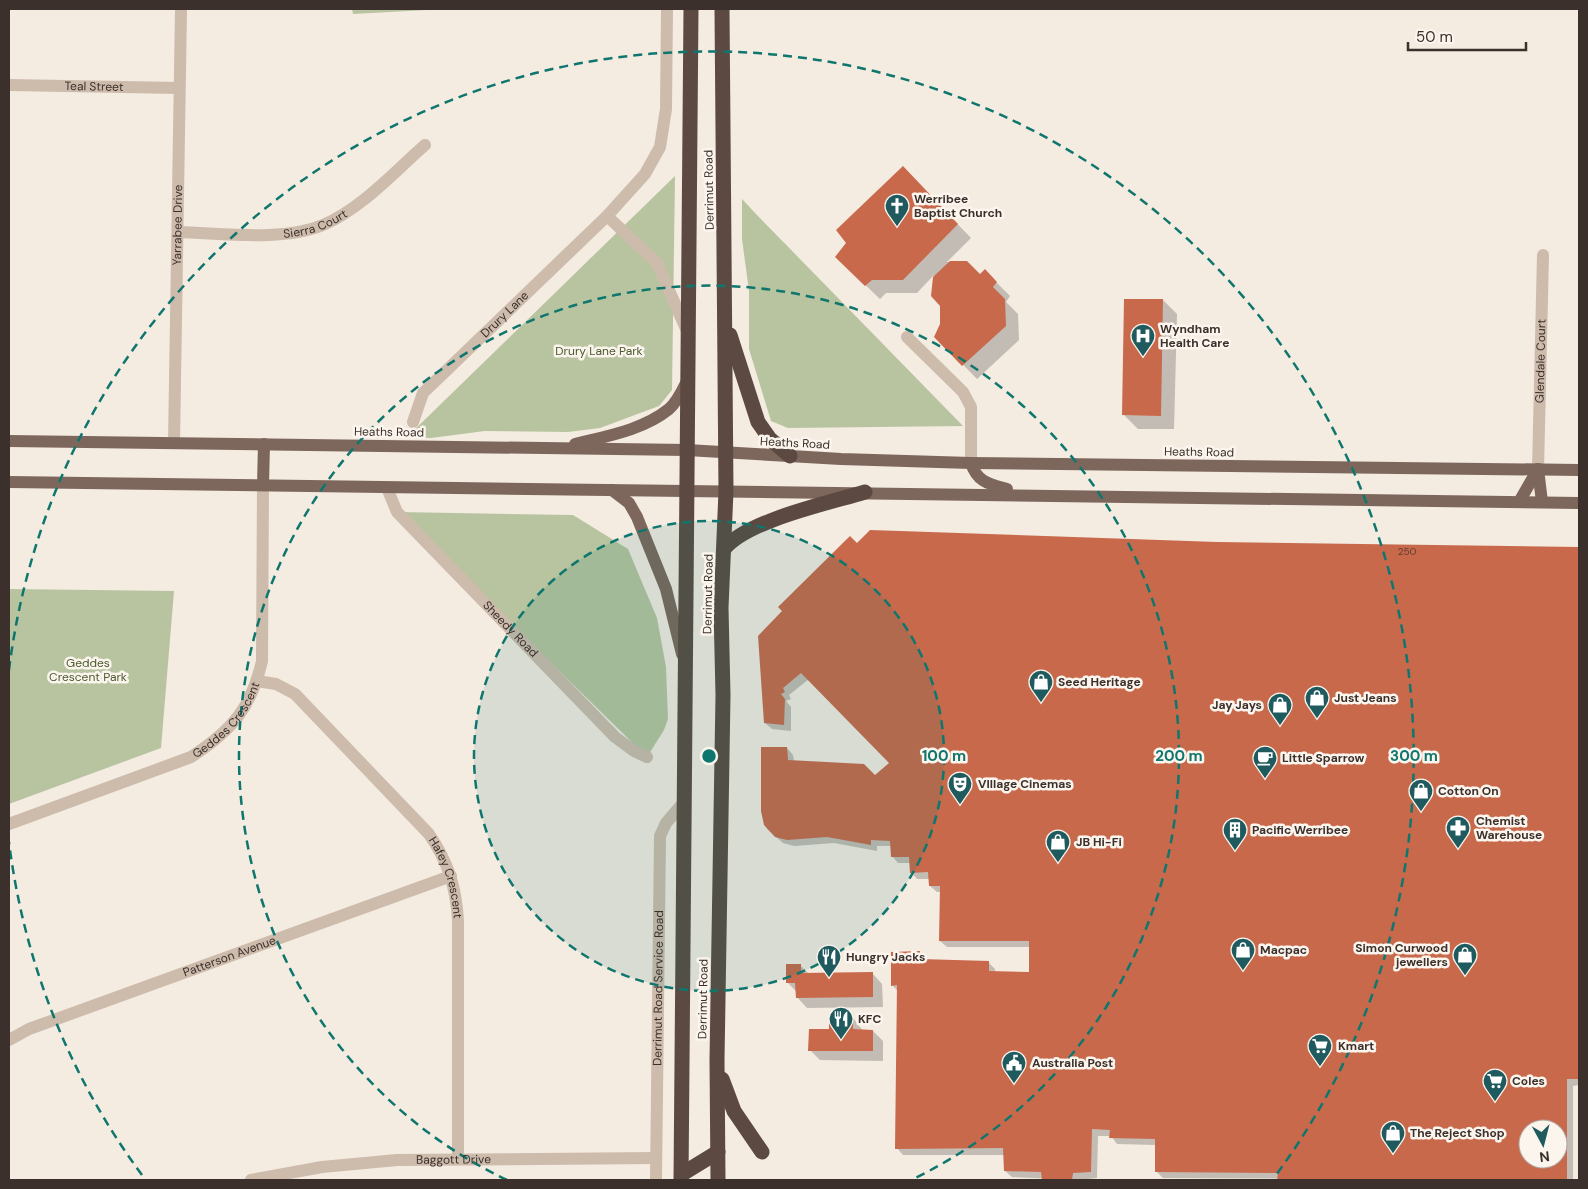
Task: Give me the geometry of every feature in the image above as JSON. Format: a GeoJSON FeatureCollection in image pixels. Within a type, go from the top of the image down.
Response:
{"type":"FeatureCollection","features":[{"type":"Feature","properties":{"kind":"highway","name":"Derrimut Road"},"geometry":{"type":"LineString","coordinates":[[682,1177],[691,9]]}},
{"type":"Feature","properties":{"kind":"highway","name":"Derrimut Road"},"geometry":{"type":"LineString","coordinates":[[718,1180],[717,1060],[723,695],[721,608],[726,490],[722,9]]}},
{"type":"Feature","properties":{"kind":"highway"},"geometry":{"type":"LineString","coordinates":[[726,321],[758,422],[770,439],[790,456]]}},
{"type":"Feature","properties":{"kind":"highway"},"geometry":{"type":"LineString","coordinates":[[724,549],[730,541],[779,518],[865,492]]}},
{"type":"Feature","properties":{"kind":"highway"},"geometry":{"type":"LineString","coordinates":[[717,1060],[734,1111],[762,1152]]}},
{"type":"Feature","properties":{"kind":"highway"},"geometry":{"type":"LineString","coordinates":[[682,1177],[718,1152]]}},
{"type":"Feature","properties":{"kind":"highway"},"geometry":{"type":"LineString","coordinates":[[682,1177],[697,1180]]}},
{"type":"Feature","properties":{"kind":"main road"},"geometry":{"type":"LineString","coordinates":[[558,448],[617,434],[647,422],[670,408],[677,400],[688,379]]}},
{"type":"Feature","properties":{"kind":"main road","name":"Heaths Road"},"geometry":{"type":"LineString","coordinates":[[9,441],[687,450],[726,454],[971,462],[1579,470]]}},
{"type":"Feature","properties":{"kind":"main road"},"geometry":{"type":"LineString","coordinates":[[263,485],[264,444]]}},
{"type":"Feature","properties":{"kind":"main road"},"geometry":{"type":"LineString","coordinates":[[971,462],[975,474],[984,483],[1026,494]]}},
{"type":"Feature","properties":{"kind":"main road"},"geometry":{"type":"LineString","coordinates":[[1538,469],[1542,502]]}},
{"type":"Feature","properties":{"kind":"main road"},"geometry":{"type":"LineString","coordinates":[[1519,502],[1538,469]]}},
{"type":"Feature","properties":{"kind":"main road"},"geometry":{"type":"LineString","coordinates":[[9,482],[387,488],[1026,494],[1579,503]]}},
{"type":"Feature","properties":{"kind":"main road"},"geometry":{"type":"LineString","coordinates":[[612,490],[629,503],[637,517],[666,589],[685,666]]}},
{"type":"Feature","properties":{"kind":"street","name":"Yarrabee Drive"},"geometry":{"type":"LineString","coordinates":[[174,443],[181,9]]}},
{"type":"Feature","properties":{"kind":"street","name":"Drury Lane"},"geometry":{"type":"LineString","coordinates":[[413,422],[424,393],[606,216],[645,174],[660,147],[666,109],[667,9]]}},
{"type":"Feature","properties":{"kind":"street","name":"Teal Street"},"geometry":{"type":"LineString","coordinates":[[9,85],[179,88]]}},
{"type":"Feature","properties":{"kind":"street","name":"Sierra Court"},"geometry":{"type":"LineString","coordinates":[[178,232],[296,232],[323,225],[350,210],[425,145]]}},
{"type":"Feature","properties":{"kind":"street"},"geometry":{"type":"LineString","coordinates":[[606,216],[657,263],[688,333]]}},
{"type":"Feature","properties":{"kind":"street","name":"Glendale Court"},"geometry":{"type":"LineString","coordinates":[[1538,469],[1543,255]]}},
{"type":"Feature","properties":{"kind":"street"},"geometry":{"type":"LineString","coordinates":[[907,337],[963,392],[971,407],[971,462]]}},
{"type":"Feature","properties":{"kind":"street","name":"Geddes Crescent"},"geometry":{"type":"LineString","coordinates":[[9,824],[191,757],[216,741],[235,722],[244,709],[257,680],[262,645],[263,485]]}},
{"type":"Feature","properties":{"kind":"street","name":"Sheedy Road"},"geometry":{"type":"LineString","coordinates":[[387,488],[397,512],[615,737],[646,757]]}},
{"type":"Feature","properties":{"kind":"street","name":"Hafey Crescent"},"geometry":{"type":"LineString","coordinates":[[257,680],[276,684],[295,694],[429,834],[444,856],[457,902],[458,921],[458,1160]]}},
{"type":"Feature","properties":{"kind":"street","name":"Derrimut Road Service Road"},"geometry":{"type":"LineString","coordinates":[[656,1180],[660,836],[666,822],[684,802]]}},
{"type":"Feature","properties":{"kind":"street","name":"Patterson Avenue"},"geometry":{"type":"LineString","coordinates":[[9,1040],[39,1026],[451,876]]}},
{"type":"Feature","properties":{"kind":"street","name":"Baggott Drive"},"geometry":{"type":"LineString","coordinates":[[251,1180],[322,1167],[396,1160],[656,1158]]}},
{"type":"Feature","properties":{"kind":"green space"},"geometry":{"type":"Polygon","coordinates":[[[352,9],[446,9],[353,14],[352,9]]]}},
{"type":"Feature","properties":{"kind":"green space","name":"Drury Lane Park"},"geometry":{"type":"Polygon","coordinates":[[[675,176],[672,390],[659,406],[600,428],[568,432],[485,431],[431,438],[407,437],[675,176]]]}},
{"type":"Feature","properties":{"kind":"green space"},"geometry":{"type":"Polygon","coordinates":[[[742,199],[963,426],[788,428],[771,421],[749,349],[749,291],[742,239],[742,199]]]}},
{"type":"Feature","properties":{"kind":"green space"},"geometry":{"type":"Polygon","coordinates":[[[397,512],[573,515],[628,549],[657,618],[666,667],[668,719],[664,730],[647,757],[397,512]]]}},
{"type":"Feature","properties":{"kind":"green space","name":"Geddes Crescent Park"},"geometry":{"type":"Polygon","coordinates":[[[9,589],[174,591],[161,748],[9,804],[9,589]]]}},
{"type":"Feature","properties":{"kind":"building","name":"Werribee Baptist Church"},"geometry":{"type":"Polygon","coordinates":[[[903,166],[958,224],[903,280],[872,280],[865,286],[835,257],[846,243],[836,230],[903,166]]]}},
{"type":"Feature","properties":{"kind":"building"},"geometry":{"type":"Polygon","coordinates":[[[950,261],[967,261],[980,274],[985,269],[997,282],[993,287],[1005,299],[1006,326],[962,366],[934,337],[940,324],[940,306],[931,296],[933,277],[950,261]]]}},
{"type":"Feature","properties":{"kind":"building","name":"Wyndham Health Care"},"geometry":{"type":"Polygon","coordinates":[[[1124,299],[1163,299],[1161,416],[1122,415],[1124,299]]]}},
{"type":"Feature","properties":{"kind":"building","name":"Pacific Werribee"},"geometry":{"type":"Polygon","coordinates":[[[870,530],[1217,542],[1579,547],[1579,1079],[1567,1079],[1567,1119],[1518,1119],[1518,1169],[1567,1169],[1567,1180],[1277,1180],[1278,1173],[1155,1172],[1155,1139],[1109,1138],[1110,1130],[1092,1129],[1091,1172],[1073,1173],[1072,1180],[1042,1180],[1041,1172],[1004,1171],[1003,1148],[895,1149],[897,985],[891,986],[891,952],[920,951],[920,959],[989,961],[989,971],[1029,972],[1029,941],[939,941],[940,886],[929,886],[928,872],[910,873],[909,857],[891,857],[890,841],[871,840],[871,845],[827,837],[787,840],[775,837],[764,825],[761,811],[761,747],[787,747],[788,760],[864,764],[875,775],[889,763],[801,673],[783,688],[785,692],[781,694],[785,699],[784,725],[764,723],[758,636],[782,611],[778,607],[850,536],[857,543],[870,530]]]}},
{"type":"Feature","properties":{"kind":"building","name":"Hungry Jacks"},"geometry":{"type":"Polygon","coordinates":[[[786,964],[801,964],[801,973],[873,972],[873,997],[796,998],[795,983],[786,983],[786,964]]]}},
{"type":"Feature","properties":{"kind":"building","name":"KFC"},"geometry":{"type":"Polygon","coordinates":[[[829,1017],[853,1017],[853,1029],[873,1030],[873,1051],[808,1051],[809,1029],[829,1029],[829,1017]]]}},
{"type":"Feature","properties":{"kind":"place","name":"Werribee Baptist Church"},"geometry":{"type":"Point","coordinates":[897,227]}},
{"type":"Feature","properties":{"kind":"place","name":"Wyndham Health Care"},"geometry":{"type":"Point","coordinates":[1143,357]}},
{"type":"Feature","properties":{"kind":"place","name":"Seed Heritage"},"geometry":{"type":"Point","coordinates":[1041,703]}},
{"type":"Feature","properties":{"kind":"place","name":"Just Jeans"},"geometry":{"type":"Point","coordinates":[1317,719]}},
{"type":"Feature","properties":{"kind":"place","name":"Jay Jays"},"geometry":{"type":"Point","coordinates":[1280,726]}},
{"type":"Feature","properties":{"kind":"place","name":"Little Sparrow"},"geometry":{"type":"Point","coordinates":[1265,779]}},
{"type":"Feature","properties":{"kind":"place","name":"VIllage Cinemas"},"geometry":{"type":"Point","coordinates":[960,805]}},
{"type":"Feature","properties":{"kind":"place","name":"Cotton On"},"geometry":{"type":"Point","coordinates":[1421,812]}},
{"type":"Feature","properties":{"kind":"place","name":"Chemist Warehouse"},"geometry":{"type":"Point","coordinates":[1458,849]}},
{"type":"Feature","properties":{"kind":"place","name":"Pacific Werribee"},"geometry":{"type":"Point","coordinates":[1235,851]}},
{"type":"Feature","properties":{"kind":"place","name":"JB Hi-Fi"},"geometry":{"type":"Point","coordinates":[1058,863]}},
{"type":"Feature","properties":{"kind":"place","name":"Macpac"},"geometry":{"type":"Point","coordinates":[1243,971]}},
{"type":"Feature","properties":{"kind":"place","name":"Simon Curwood jewellers"},"geometry":{"type":"Point","coordinates":[1465,976]}},
{"type":"Feature","properties":{"kind":"place","name":"Hungry Jacks"},"geometry":{"type":"Point","coordinates":[829,978]}},
{"type":"Feature","properties":{"kind":"place","name":"KFC"},"geometry":{"type":"Point","coordinates":[841,1040]}},
{"type":"Feature","properties":{"kind":"place","name":"Kmart"},"geometry":{"type":"Point","coordinates":[1320,1067]}},
{"type":"Feature","properties":{"kind":"place","name":"Australia Post"},"geometry":{"type":"Point","coordinates":[1014,1084]}},
{"type":"Feature","properties":{"kind":"place","name":"Coles"},"geometry":{"type":"Point","coordinates":[1495,1102]}},
{"type":"Feature","properties":{"kind":"place","name":"The Reject Shop"},"geometry":{"type":"Point","coordinates":[1393,1154]}}]}
